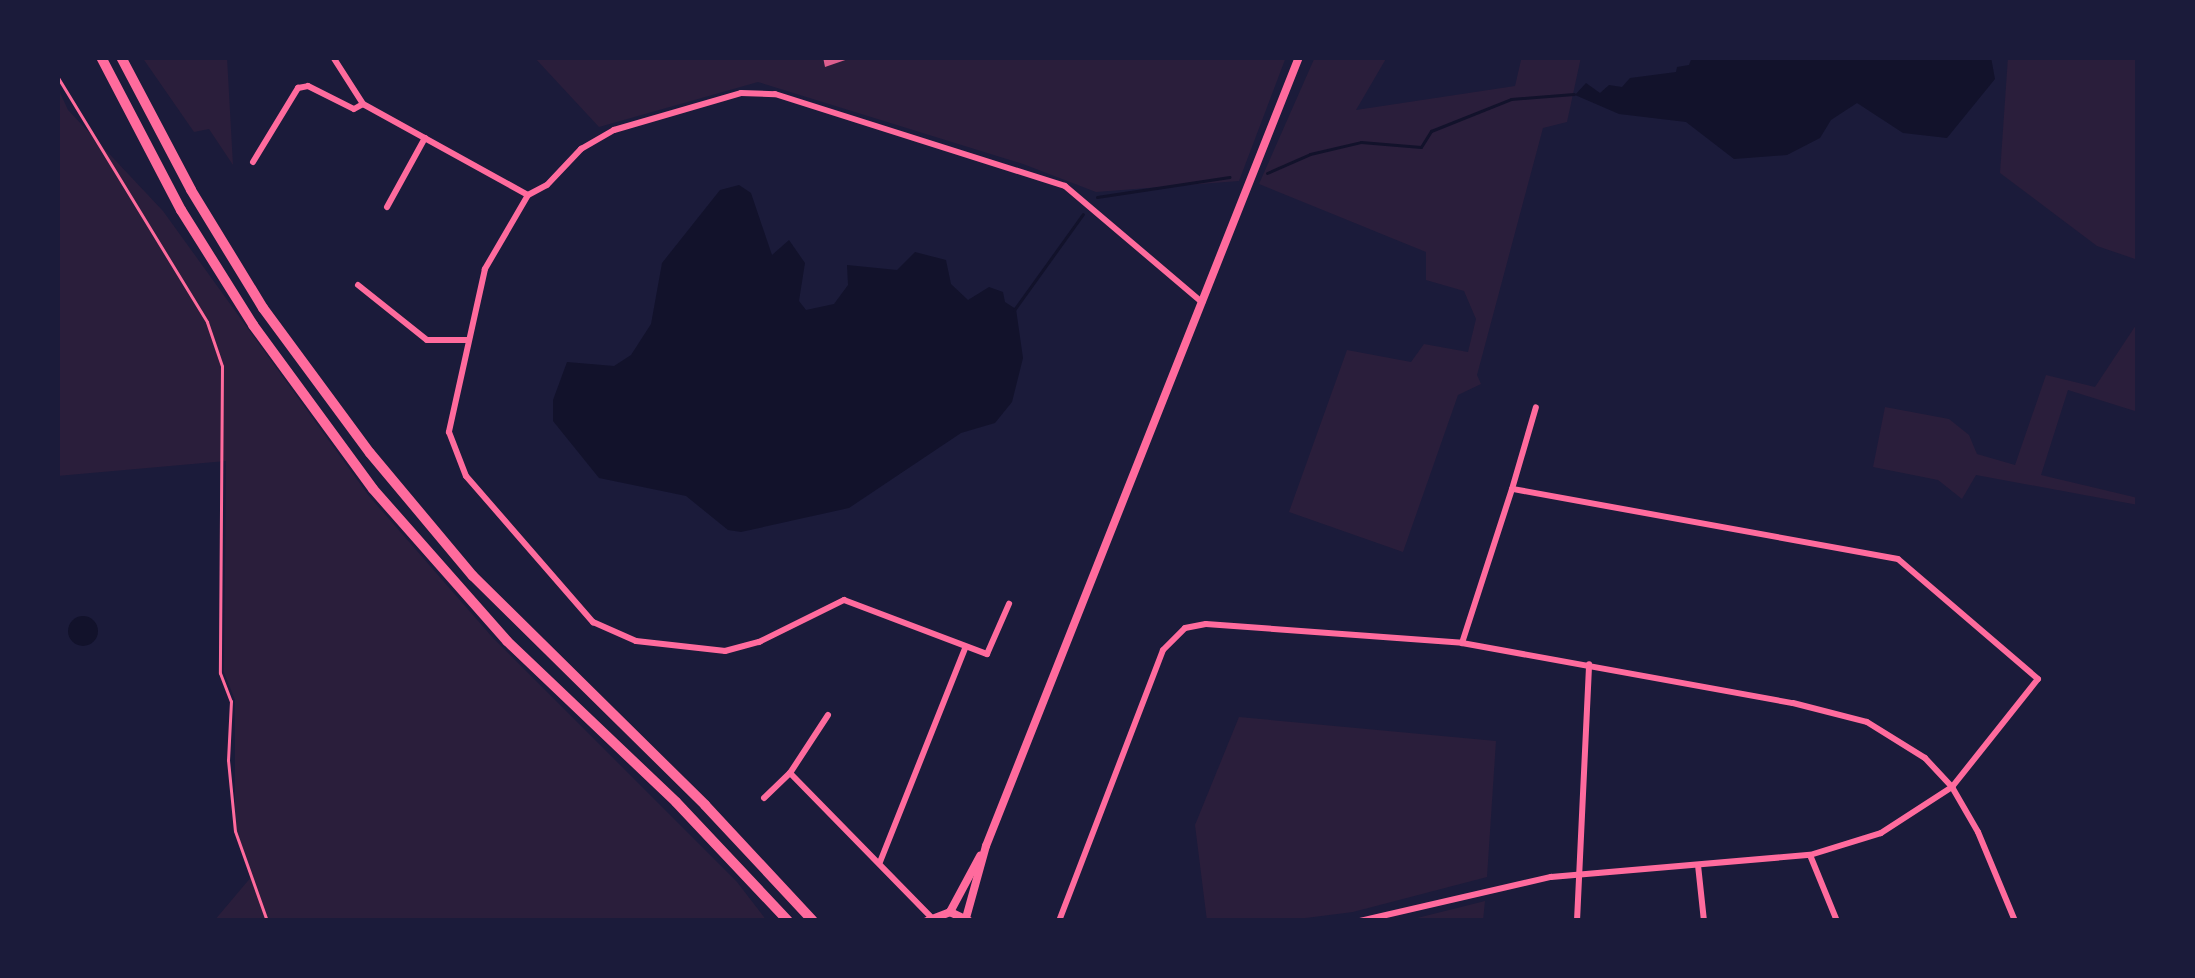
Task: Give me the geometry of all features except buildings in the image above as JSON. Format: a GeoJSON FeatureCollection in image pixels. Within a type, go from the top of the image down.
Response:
{"type":"FeatureCollection","features":[{"type":"Feature","properties":{"kind":"highway"},"geometry":{"type":"LineString","coordinates":[[101,57],[181,210],[253,325],[373,489],[507,641],[676,802],[788,921]]}},
{"type":"Feature","properties":{"kind":"highway"},"geometry":{"type":"LineString","coordinates":[[121,57],[263,308],[370,453],[472,576],[705,805],[813,921]]}},
{"type":"Feature","properties":{"kind":"main road"},"geometry":{"type":"LineString","coordinates":[[950,912],[986,846],[1299,57]]}},
{"type":"Feature","properties":{"kind":"main road"},"geometry":{"type":"LineString","coordinates":[[929,919],[950,912],[968,920],[986,846]]}},
{"type":"Feature","properties":{"kind":"street"},"geometry":{"type":"LineString","coordinates":[[333,57],[363,104],[528,194]]}},
{"type":"Feature","properties":{"kind":"street"},"geometry":{"type":"LineString","coordinates":[[253,162],[298,88],[308,86],[354,109],[363,104]]}},
{"type":"Feature","properties":{"kind":"street"},"geometry":{"type":"LineString","coordinates":[[1009,604],[987,654],[844,599],[759,642],[725,651],[636,641],[607,631],[466,476],[454,453],[451,412],[485,268],[528,194],[547,185],[580,149],[614,130],[741,93],[775,94],[1065,186],[1202,302]]}},
{"type":"Feature","properties":{"kind":"street"},"geometry":{"type":"LineString","coordinates":[[386,207],[425,138]]}},
{"type":"Feature","properties":{"kind":"street"},"geometry":{"type":"LineString","coordinates":[[358,285],[427,340],[468,340]]}},
{"type":"Feature","properties":{"kind":"street"},"geometry":{"type":"LineString","coordinates":[[1462,643],[1536,407]]}},
{"type":"Feature","properties":{"kind":"street"},"geometry":{"type":"LineString","coordinates":[[1360,921],[1580,874],[1810,855],[1881,833],[1952,787],[2038,679],[1898,559],[1512,489]]}},
{"type":"Feature","properties":{"kind":"street"},"geometry":{"type":"LineString","coordinates":[[1059,921],[1163,650],[1185,628],[1206,624],[1462,643],[1840,712],[1894,737],[1925,758],[1952,787],[1978,832],[2015,921]]}},
{"type":"Feature","properties":{"kind":"street"},"geometry":{"type":"LineString","coordinates":[[880,862],[966,646]]}},
{"type":"Feature","properties":{"kind":"street"},"geometry":{"type":"LineString","coordinates":[[1576,921],[1588,664]]}},
{"type":"Feature","properties":{"kind":"street"},"geometry":{"type":"LineString","coordinates":[[764,798],[790,773],[828,715]]}},
{"type":"Feature","properties":{"kind":"street"},"geometry":{"type":"LineString","coordinates":[[790,773],[880,862],[929,919]]}},
{"type":"Feature","properties":{"kind":"street"},"geometry":{"type":"LineString","coordinates":[[1810,855],[1837,921]]}},
{"type":"Feature","properties":{"kind":"street"},"geometry":{"type":"LineString","coordinates":[[1698,865],[1704,921]]}},
{"type":"Feature","properties":{"kind":"path"},"geometry":{"type":"LineString","coordinates":[[57,76],[207,322],[222,366],[220,673],[231,701],[228,760],[236,831],[267,921]]}},
{"type":"Feature","properties":{"kind":"shaded area"},"geometry":{"type":"Polygon","coordinates":[[[142,57],[227,57],[233,165],[209,129],[194,132],[142,57]]]}},
{"type":"Feature","properties":{"kind":"shaded area"},"geometry":{"type":"Polygon","coordinates":[[[534,57],[1286,57],[1239,181],[1096,192],[1023,164],[758,82],[599,127],[534,57]]]}},
{"type":"Feature","properties":{"kind":"shaded area"},"geometry":{"type":"Polygon","coordinates":[[[1315,57],[1387,57],[1356,110],[1515,86],[1521,60],[1581,57],[1567,122],[1543,128],[1477,375],[1481,384],[1458,395],[1403,552],[1289,512],[1347,350],[1411,362],[1424,344],[1468,352],[1476,319],[1464,291],[1426,280],[1426,252],[1259,184],[1315,57]]]}},
{"type":"Feature","properties":{"kind":"shaded area"},"geometry":{"type":"Polygon","coordinates":[[[1692,57],[1991,57],[1995,79],[1947,138],[1903,133],[1857,103],[1831,120],[1820,138],[1787,155],[1734,159],[1686,122],[1619,114],[1575,95],[1586,83],[1600,93],[1609,85],[1622,87],[1630,78],[1676,72],[1677,67],[1689,65],[1692,57]]]}},
{"type":"Feature","properties":{"kind":"shaded area"},"geometry":{"type":"Polygon","coordinates":[[[2008,57],[2138,57],[2138,260],[2097,246],[2000,173],[2008,57]]]}},
{"type":"Feature","properties":{"kind":"shaded area"},"geometry":{"type":"Polygon","coordinates":[[[57,86],[68,110],[163,211],[369,496],[493,638],[737,882],[767,921],[214,921],[252,876],[235,826],[235,700],[224,672],[226,461],[57,476],[57,86]]]}},
{"type":"Feature","properties":{"kind":"shaded area"},"geometry":{"type":"Polygon","coordinates":[[[739,185],[751,193],[772,255],[789,240],[805,263],[799,301],[806,310],[834,304],[848,285],[847,265],[897,270],[915,252],[946,260],[951,284],[968,300],[989,287],[1003,292],[1005,302],[1016,309],[1023,358],[1012,402],[995,423],[961,433],[849,508],[741,532],[728,530],[686,496],[599,478],[553,421],[553,400],[567,362],[614,366],[631,355],[651,324],[662,263],[720,190],[739,185]]]}},
{"type":"Feature","properties":{"kind":"shaded area"},"geometry":{"type":"Polygon","coordinates":[[[2138,322],[2138,412],[2068,390],[2041,475],[2138,498],[2138,505],[1976,475],[1962,499],[1938,480],[1873,467],[1885,407],[1949,419],[1969,435],[1977,454],[2015,465],[2046,375],[2095,387],[2138,322]]]}},
{"type":"Feature","properties":{"kind":"shaded area"},"geometry":{"type":"Polygon","coordinates":[[[83,616],[94,620],[98,631],[94,642],[83,646],[72,642],[68,631],[72,620],[83,616]]]}},
{"type":"Feature","properties":{"kind":"shaded area"},"geometry":{"type":"Polygon","coordinates":[[[1239,717],[1496,741],[1487,877],[1353,912],[1282,921],[1207,921],[1195,825],[1239,717]]]}},
{"type":"Feature","properties":{"kind":"shaded area"},"geometry":{"type":"Polygon","coordinates":[[[1485,901],[1483,921],[1405,921],[1485,901]]]}},
{"type":"Feature","properties":{"kind":"waterway"},"geometry":{"type":"LineString","coordinates":[[1267,173],[1310,154],[1361,142],[1421,147],[1431,131],[1511,99],[1574,94]]}},
{"type":"Feature","properties":{"kind":"waterway"},"geometry":{"type":"LineString","coordinates":[[1097,197],[1230,177]]}},
{"type":"Feature","properties":{"kind":"waterway"},"geometry":{"type":"LineString","coordinates":[[1014,310],[1083,214]]}}]}
